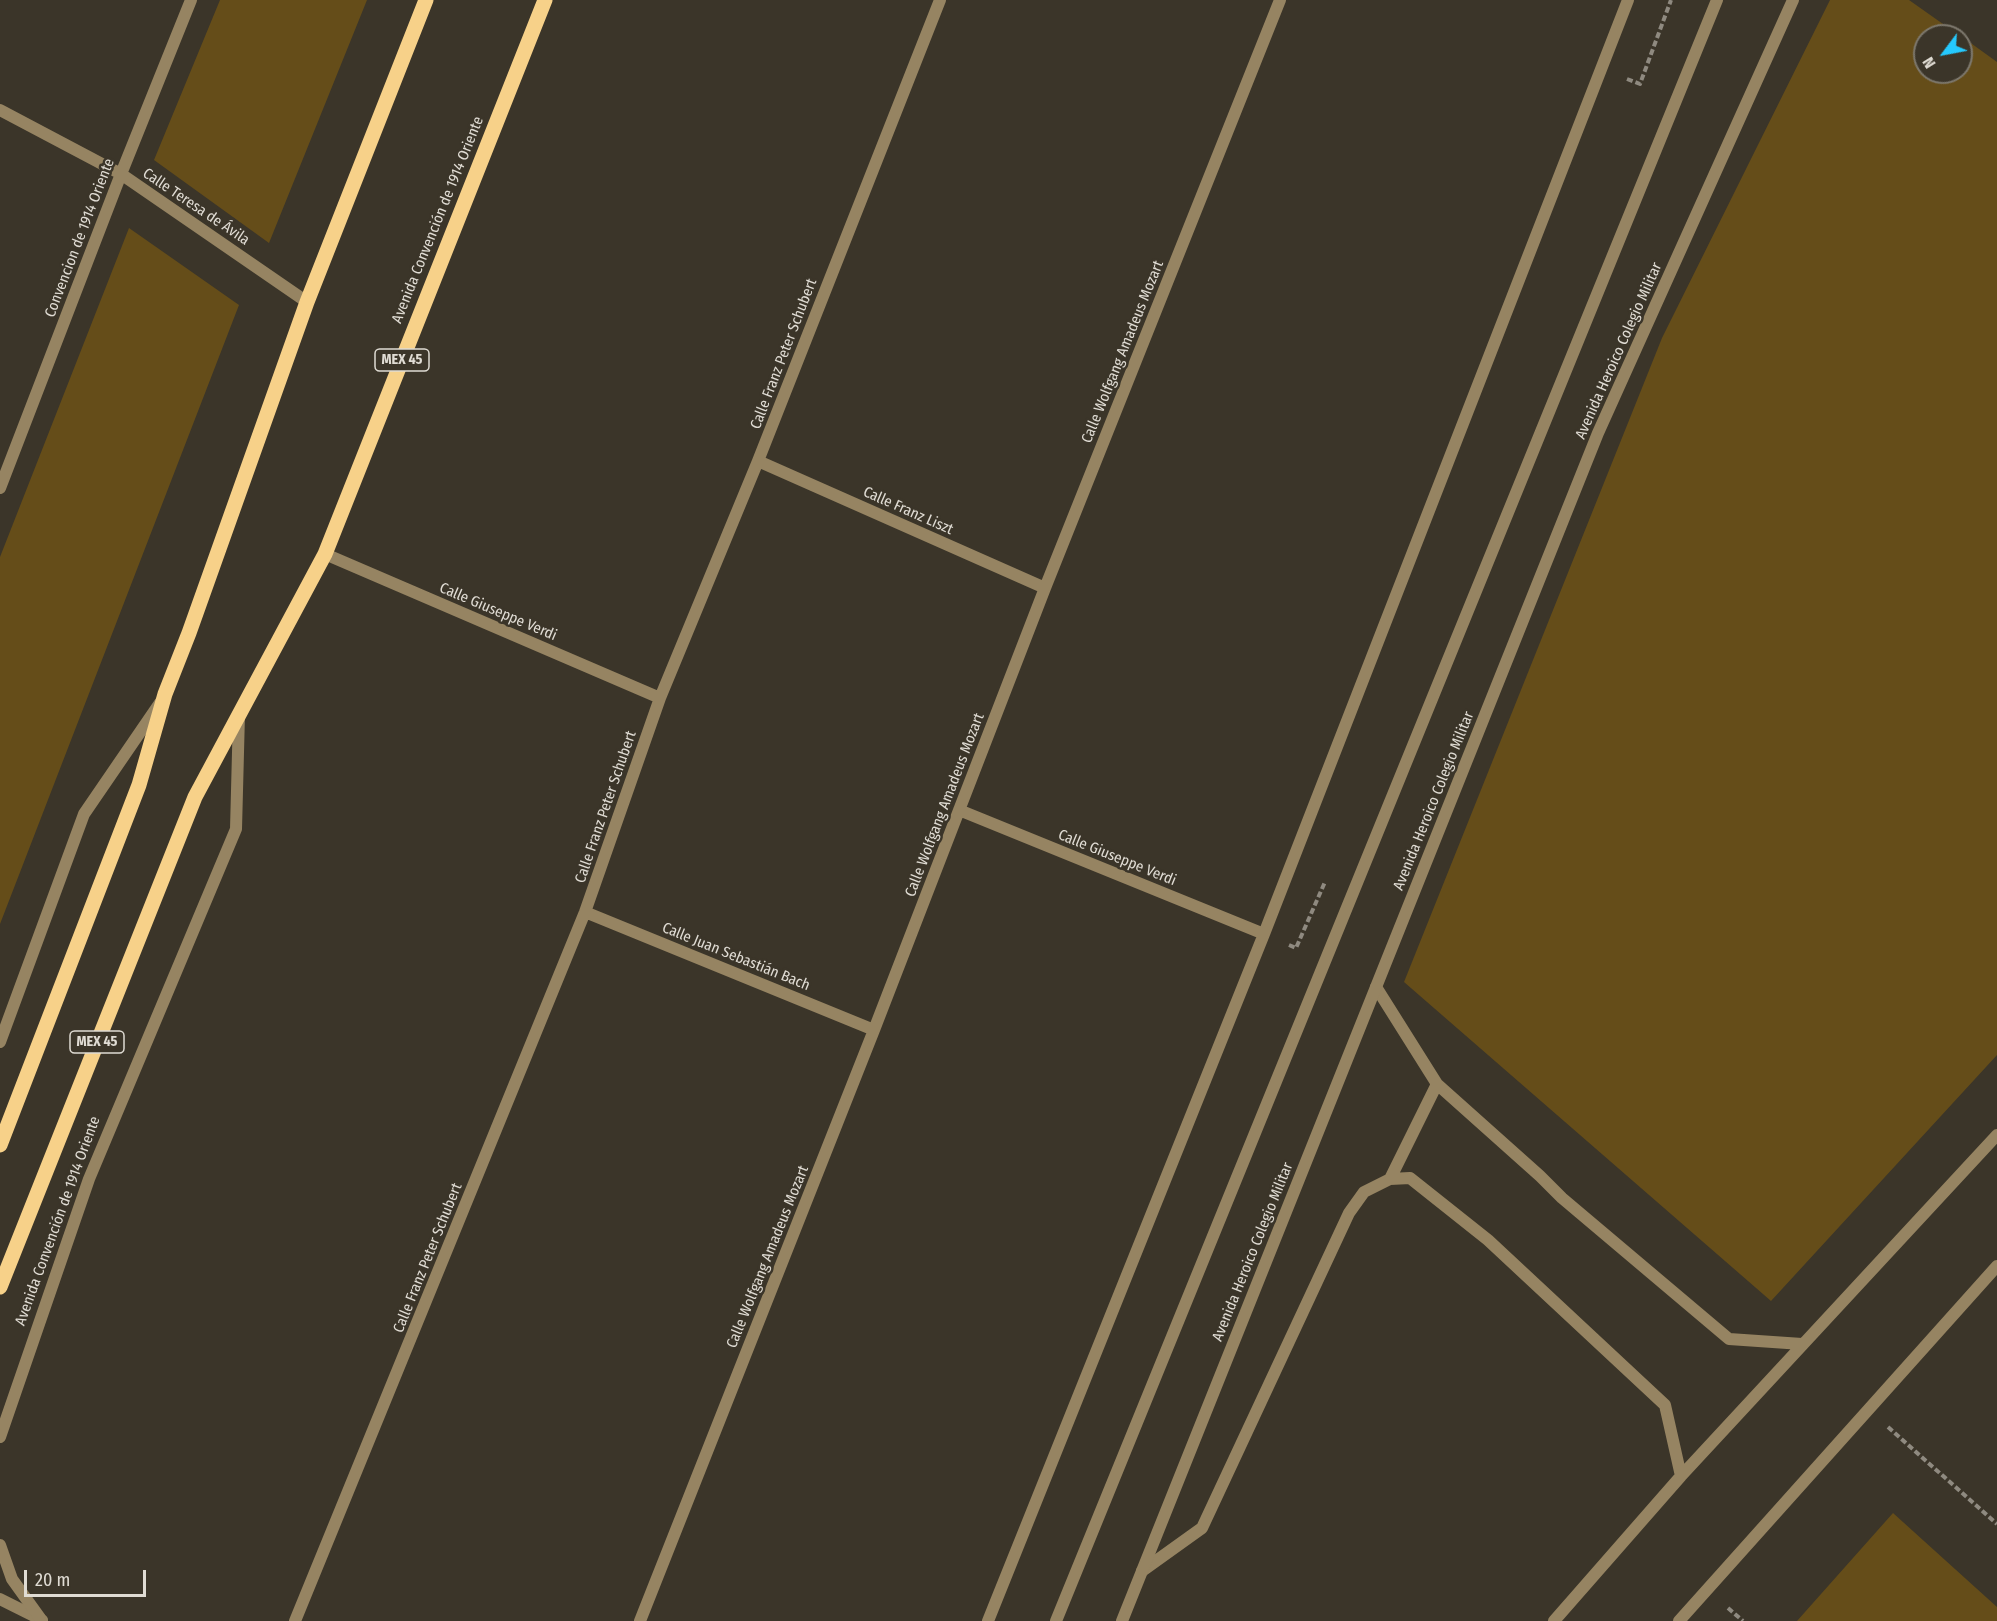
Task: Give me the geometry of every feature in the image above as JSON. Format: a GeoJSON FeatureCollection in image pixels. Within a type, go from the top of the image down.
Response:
{"type":"FeatureCollection","features":[{"type":"Feature","properties":{"kind":"main road"},"geometry":{"type":"LineString","coordinates":[[0,1145],[139,785],[165,694],[307,302],[426,0]]}},
{"type":"Feature","properties":{"kind":"main road","name":"Avenida Convención de 1914 Oriente"},"geometry":{"type":"LineString","coordinates":[[0,1287],[195,797],[325,554],[545,0]]}},
{"type":"Feature","properties":{"kind":"street","name":"Convencion de 1914 Oriente"},"geometry":{"type":"LineString","coordinates":[[0,488],[191,0]]}},
{"type":"Feature","properties":{"kind":"street","name":"Calle Franz Peter Schubert"},"geometry":{"type":"LineString","coordinates":[[296,1621],[585,912],[660,698],[758,462],[940,0]]}},
{"type":"Feature","properties":{"kind":"street","name":"Calle Wolfgang Amadeus Mozart"},"geometry":{"type":"LineString","coordinates":[[640,1621],[874,1030],[1045,588],[1280,0]]}},
{"type":"Feature","properties":{"kind":"street"},"geometry":{"type":"LineString","coordinates":[[988,1621],[1264,934],[1628,0]]}},
{"type":"Feature","properties":{"kind":"street"},"geometry":{"type":"LineString","coordinates":[[1056,1621],[1717,0]]}},
{"type":"Feature","properties":{"kind":"street","name":"Avenida Heroico Colegio Militar"},"geometry":{"type":"LineString","coordinates":[[1122,1621],[1598,433],[1793,0]]}},
{"type":"Feature","properties":{"kind":"street","name":"Calle Teresa de Ávila"},"geometry":{"type":"LineString","coordinates":[[0,110],[121,174],[307,302]]}},
{"type":"Feature","properties":{"kind":"street","name":"Calle Franz Liszt"},"geometry":{"type":"LineString","coordinates":[[758,462],[1045,588]]}},
{"type":"Feature","properties":{"kind":"street","name":"Calle Giuseppe Verdi"},"geometry":{"type":"LineString","coordinates":[[325,554],[660,698]]}},
{"type":"Feature","properties":{"kind":"street"},"geometry":{"type":"LineString","coordinates":[[0,1042],[84,814],[165,694]]}},
{"type":"Feature","properties":{"kind":"street","name":"Avenida Convención de 1914 Oriente"},"geometry":{"type":"LineString","coordinates":[[0,1437],[89,1179],[236,829],[240,711]]}},
{"type":"Feature","properties":{"kind":"street","name":"Calle Giuseppe Verdi"},"geometry":{"type":"LineString","coordinates":[[959,810],[1264,934]]}},
{"type":"Feature","properties":{"kind":"street","name":"Calle Juan Sebastián Bach"},"geometry":{"type":"LineString","coordinates":[[585,912],[874,1030]]}},
{"type":"Feature","properties":{"kind":"street"},"geometry":{"type":"LineString","coordinates":[[1376,987],[1437,1084],[1562,1198],[1729,1340],[1802,1344]]}},
{"type":"Feature","properties":{"kind":"street"},"geometry":{"type":"LineString","coordinates":[[1390,1179],[1437,1084]]}},
{"type":"Feature","properties":{"kind":"street"},"geometry":{"type":"LineString","coordinates":[[1554,1621],[1681,1476],[1997,1135]]}},
{"type":"Feature","properties":{"kind":"street"},"geometry":{"type":"LineString","coordinates":[[1142,1571],[1202,1528],[1349,1213],[1364,1192],[1390,1179],[1410,1178],[1488,1240],[1665,1405],[1681,1476]]}},
{"type":"Feature","properties":{"kind":"street"},"geometry":{"type":"LineString","coordinates":[[1679,1621],[1997,1266]]}},
{"type":"Feature","properties":{"kind":"street"},"geometry":{"type":"LineString","coordinates":[[0,1545],[12,1579],[41,1620]]}},
{"type":"Feature","properties":{"kind":"street"},"geometry":{"type":"LineString","coordinates":[[0,1599],[41,1620]]}},
{"type":"Feature","properties":{"kind":"path"},"geometry":{"type":"LineString","coordinates":[[1601,69],[1640,84],[1671,0]]}},
{"type":"Feature","properties":{"kind":"path"},"geometry":{"type":"LineString","coordinates":[[1868,1409],[1997,1524]]}},
{"type":"Feature","properties":{"kind":"shaded area"},"geometry":{"type":"Polygon","coordinates":[[[220,0],[367,0],[269,243],[154,160],[220,0]]]}},
{"type":"Feature","properties":{"kind":"shaded area"},"geometry":{"type":"Polygon","coordinates":[[[1830,0],[1909,0],[1943,24],[1913,24],[1913,84],[1973,84],[1973,45],[1997,62],[1997,1055],[1771,1301],[1404,982],[1662,338],[1830,0]]]}},
{"type":"Feature","properties":{"kind":"shaded area"},"geometry":{"type":"Polygon","coordinates":[[[129,228],[239,305],[0,924],[0,557],[129,228]]]}},
{"type":"Feature","properties":{"kind":"shaded area"},"geometry":{"type":"Polygon","coordinates":[[[1893,1513],[1997,1607],[1997,1621],[1797,1621],[1893,1513]]]}}]}
